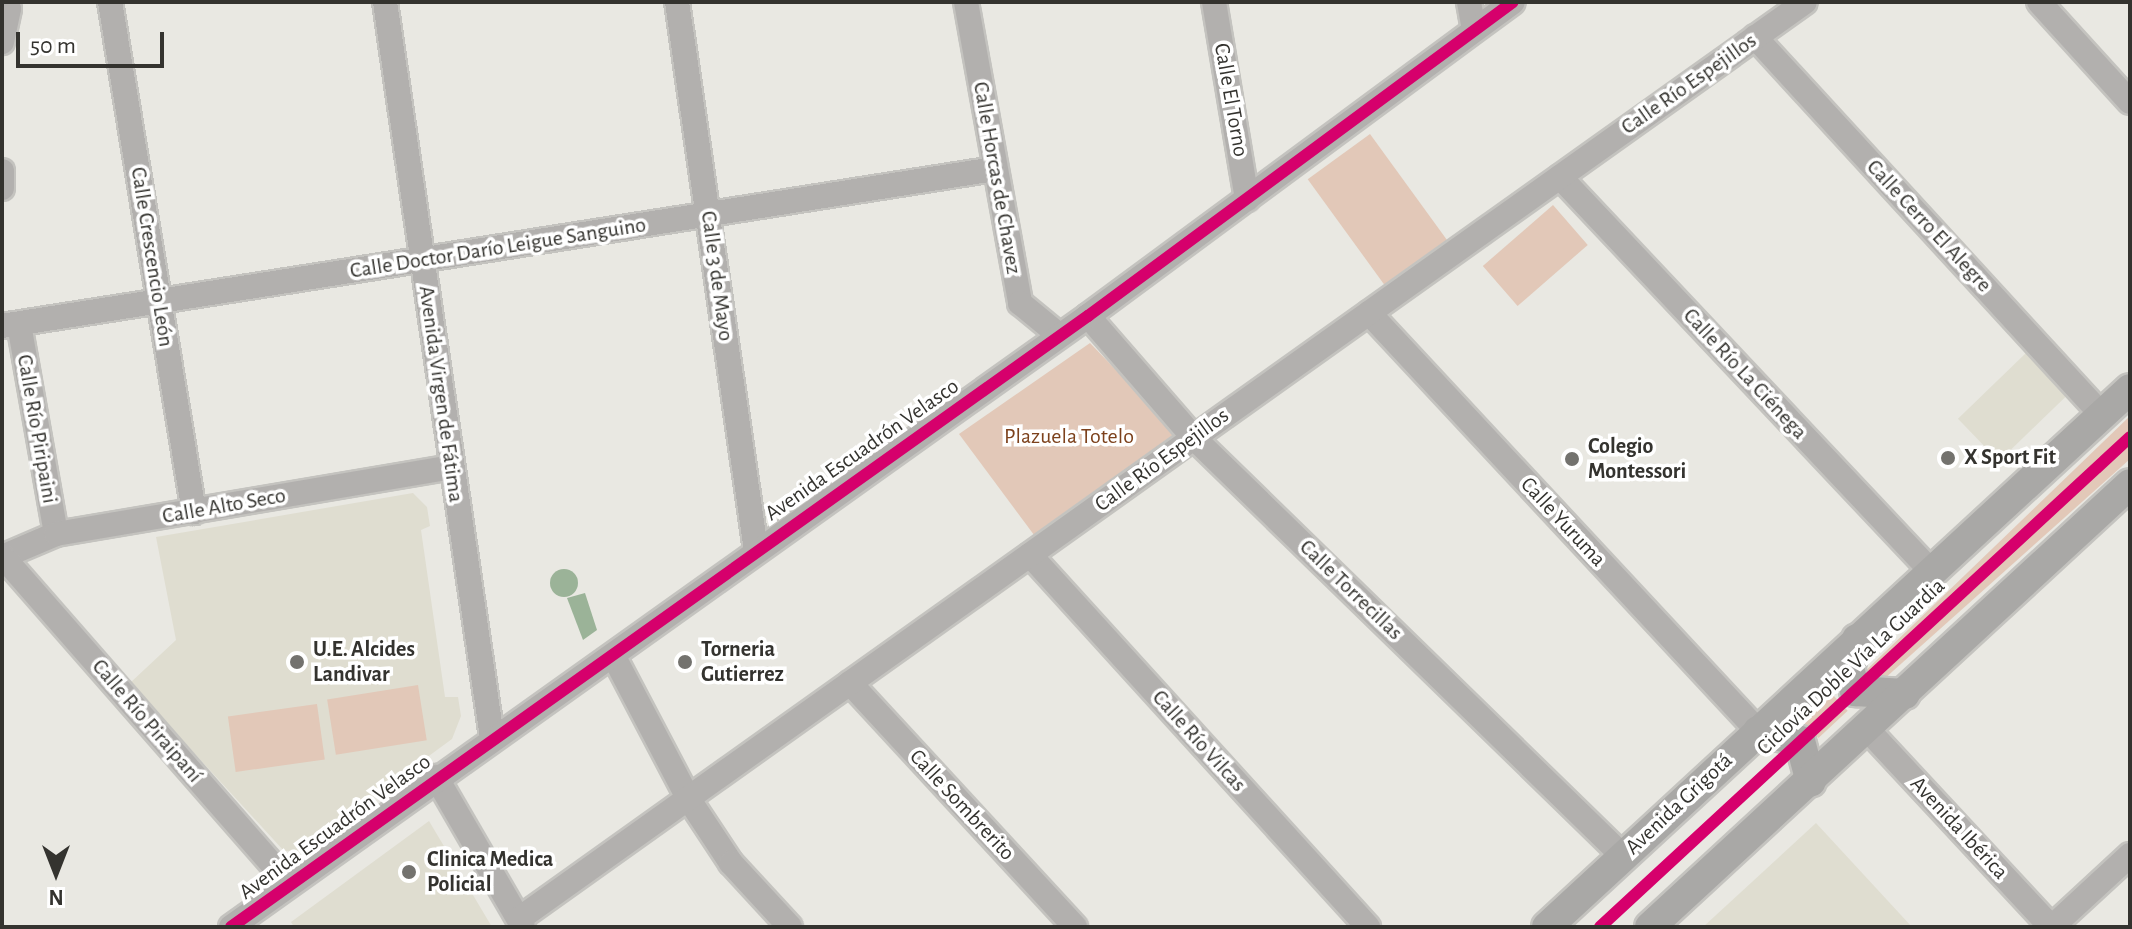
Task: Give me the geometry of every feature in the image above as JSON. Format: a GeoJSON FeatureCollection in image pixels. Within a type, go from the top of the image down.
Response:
{"type":"FeatureCollection","features":[{"type":"Feature","properties":{"kind":"main road","name":"Avenida Grigotá"},"geometry":{"type":"LineString","coordinates":[[1547,927],[2130,389]]}},
{"type":"Feature","properties":{"kind":"main road"},"geometry":{"type":"LineString","coordinates":[[1650,927],[1811,782],[2130,484]]}},
{"type":"Feature","properties":{"kind":"main road"},"geometry":{"type":"LineString","coordinates":[[1857,639],[1849,668],[1855,691],[1905,694]]}},
{"type":"Feature","properties":{"kind":"main road"},"geometry":{"type":"LineString","coordinates":[[1758,731],[1800,741],[1811,782]]}},
{"type":"Feature","properties":{"kind":"street","name":"Calle Crescencio León"},"geometry":{"type":"LineString","coordinates":[[110,2],[194,512]]}},
{"type":"Feature","properties":{"kind":"street","name":"Avenida Virgen de Fátima"},"geometry":{"type":"LineString","coordinates":[[385,2],[492,737]]}},
{"type":"Feature","properties":{"kind":"street","name":"Calle 3 de Mayo"},"geometry":{"type":"LineString","coordinates":[[677,2],[756,550]]}},
{"type":"Feature","properties":{"kind":"street","name":"Calle Horcas de Chavez"},"geometry":{"type":"LineString","coordinates":[[966,2],[1020,303],[1059,335]]}},
{"type":"Feature","properties":{"kind":"street","name":"Calle El Torno"},"geometry":{"type":"LineString","coordinates":[[1214,2],[1247,199]]}},
{"type":"Feature","properties":{"kind":"street"},"geometry":{"type":"LineString","coordinates":[[1469,2],[1474,30]]}},
{"type":"Feature","properties":{"kind":"street","name":"Avenida Escuadrón Velasco"},"geometry":{"type":"LineString","coordinates":[[231,927],[492,737],[614,657],[756,550],[1088,316],[1513,2]]}},
{"type":"Feature","properties":{"kind":"street"},"geometry":{"type":"LineString","coordinates":[[2039,2],[2130,102]]}},
{"type":"Feature","properties":{"kind":"street","name":"Calle Río Espejillos"},"geometry":{"type":"LineString","coordinates":[[521,923],[688,798],[1560,177],[1755,37],[1792,6]]}},
{"type":"Feature","properties":{"kind":"street"},"geometry":{"type":"LineString","coordinates":[[2,7],[9,9],[2,42]]}},
{"type":"Feature","properties":{"kind":"street","name":"Calle Cerro El Alegre"},"geometry":{"type":"LineString","coordinates":[[1755,37],[2102,415]]}},
{"type":"Feature","properties":{"kind":"street","name":"Calle Doctor Darío Leigue Sanguino"},"geometry":{"type":"LineString","coordinates":[[10,325],[994,169]]}},
{"type":"Feature","properties":{"kind":"street"},"geometry":{"type":"LineString","coordinates":[[2,171],[2,188]]}},
{"type":"Feature","properties":{"kind":"street","name":"Calle Río La Ciénega"},"geometry":{"type":"LineString","coordinates":[[1560,177],[1931,571]]}},
{"type":"Feature","properties":{"kind":"street","name":"Calle Yuruma"},"geometry":{"type":"LineString","coordinates":[[1369,313],[1758,731]]}},
{"type":"Feature","properties":{"kind":"street","name":"Calle Torrecillas"},"geometry":{"type":"LineString","coordinates":[[1088,316],[1194,438],[1623,856]]}},
{"type":"Feature","properties":{"kind":"street","name":"Calle Río Piripaini"},"geometry":{"type":"LineString","coordinates":[[10,325],[56,534]]}},
{"type":"Feature","properties":{"kind":"street","name":"Calle Alto Seco"},"geometry":{"type":"LineString","coordinates":[[3,558],[56,534],[451,467]]}},
{"type":"Feature","properties":{"kind":"street","name":"Calle Río Vilcas"},"geometry":{"type":"LineString","coordinates":[[1030,555],[1368,927]]}},
{"type":"Feature","properties":{"kind":"street","name":"Calle Río Piraipaní"},"geometry":{"type":"LineString","coordinates":[[3,558],[289,884]]}},
{"type":"Feature","properties":{"kind":"street"},"geometry":{"type":"LineString","coordinates":[[614,657],[688,798],[731,863],[790,927]]}},
{"type":"Feature","properties":{"kind":"street","name":"Calle Sombrerito"},"geometry":{"type":"LineString","coordinates":[[850,683],[1075,927]]}},
{"type":"Feature","properties":{"kind":"street","name":"Avenida Ibérica"},"geometry":{"type":"LineString","coordinates":[[1867,729],[2051,927]]}},
{"type":"Feature","properties":{"kind":"street"},"geometry":{"type":"LineString","coordinates":[[436,777],[521,923]]}},
{"type":"Feature","properties":{"kind":"street"},"geometry":{"type":"LineString","coordinates":[[2051,927],[2130,855]]}},
{"type":"Feature","properties":{"kind":"shaded area"},"geometry":{"type":"Polygon","coordinates":[[[2027,352],[2068,394],[1999,461],[1958,419],[2027,352]]]}},
{"type":"Feature","properties":{"kind":"shaded area","name":"U.E. Alcides Landivar"},"geometry":{"type":"Polygon","coordinates":[[[413,493],[427,507],[430,526],[421,530],[445,697],[458,697],[461,716],[452,739],[299,851],[284,851],[130,683],[176,640],[156,537],[413,493]]]}},
{"type":"Feature","properties":{"kind":"shaded area"},"geometry":{"type":"Polygon","coordinates":[[[564,569],[574,573],[578,583],[574,593],[564,597],[554,593],[550,583],[554,573],[564,569]]]}},
{"type":"Feature","properties":{"kind":"shaded area"},"geometry":{"type":"Polygon","coordinates":[[[585,593],[597,630],[583,640],[567,598],[585,593]]]}},
{"type":"Feature","properties":{"kind":"shaded area","name":"Clinica Medica Policial"},"geometry":{"type":"Polygon","coordinates":[[[429,821],[492,927],[294,927],[291,922],[429,821]]]}},
{"type":"Feature","properties":{"kind":"shaded area"},"geometry":{"type":"Polygon","coordinates":[[[1816,823],[1912,927],[1703,927],[1816,823]]]}},
{"type":"Feature","properties":{"kind":"green space"},"geometry":{"type":"Polygon","coordinates":[[[1370,134],[1449,243],[1387,288],[1308,179],[1370,134]]]}},
{"type":"Feature","properties":{"kind":"green space"},"geometry":{"type":"Polygon","coordinates":[[[1553,205],[1588,245],[1518,306],[1483,266],[1553,205]]]}},
{"type":"Feature","properties":{"kind":"green space","name":"Plazuela Totelo"},"geometry":{"type":"Polygon","coordinates":[[[1090,343],[1173,429],[1175,441],[1040,543],[959,434],[1090,343]]]}},
{"type":"Feature","properties":{"kind":"green space"},"geometry":{"type":"Polygon","coordinates":[[[2130,416],[2130,459],[1874,688],[1858,678],[2130,416]]]}},
{"type":"Feature","properties":{"kind":"green space"},"geometry":{"type":"Polygon","coordinates":[[[418,685],[427,740],[336,755],[327,699],[418,685]]]}},
{"type":"Feature","properties":{"kind":"green space"},"geometry":{"type":"Polygon","coordinates":[[[1832,694],[1848,711],[1818,738],[1803,721],[1832,694]]]}},
{"type":"Feature","properties":{"kind":"green space"},"geometry":{"type":"Polygon","coordinates":[[[317,704],[325,759],[236,772],[228,717],[317,704]]]}},
{"type":"Feature","properties":{"kind":"cycle path"},"geometry":{"type":"LineString","coordinates":[[231,927],[1088,316],[1513,2]]}},
{"type":"Feature","properties":{"kind":"cycle path","name":"Ciclovía Doble Vía La Guardia"},"geometry":{"type":"LineString","coordinates":[[1600,927],[2130,437]]}},
{"type":"Feature","properties":{"kind":"place","name":"X Sport Fit"},"geometry":{"type":"Point","coordinates":[1948,458]}},
{"type":"Feature","properties":{"kind":"place","name":"Colegio Montessori"},"geometry":{"type":"Point","coordinates":[1572,459]}},
{"type":"Feature","properties":{"kind":"place","name":"U.E. Alcides Landivar"},"geometry":{"type":"Point","coordinates":[297,662]}},
{"type":"Feature","properties":{"kind":"place","name":"Torneria Gutierrez"},"geometry":{"type":"Point","coordinates":[685,662]}},
{"type":"Feature","properties":{"kind":"place","name":"Clinica Medica Policial"},"geometry":{"type":"Point","coordinates":[409,872]}}]}
